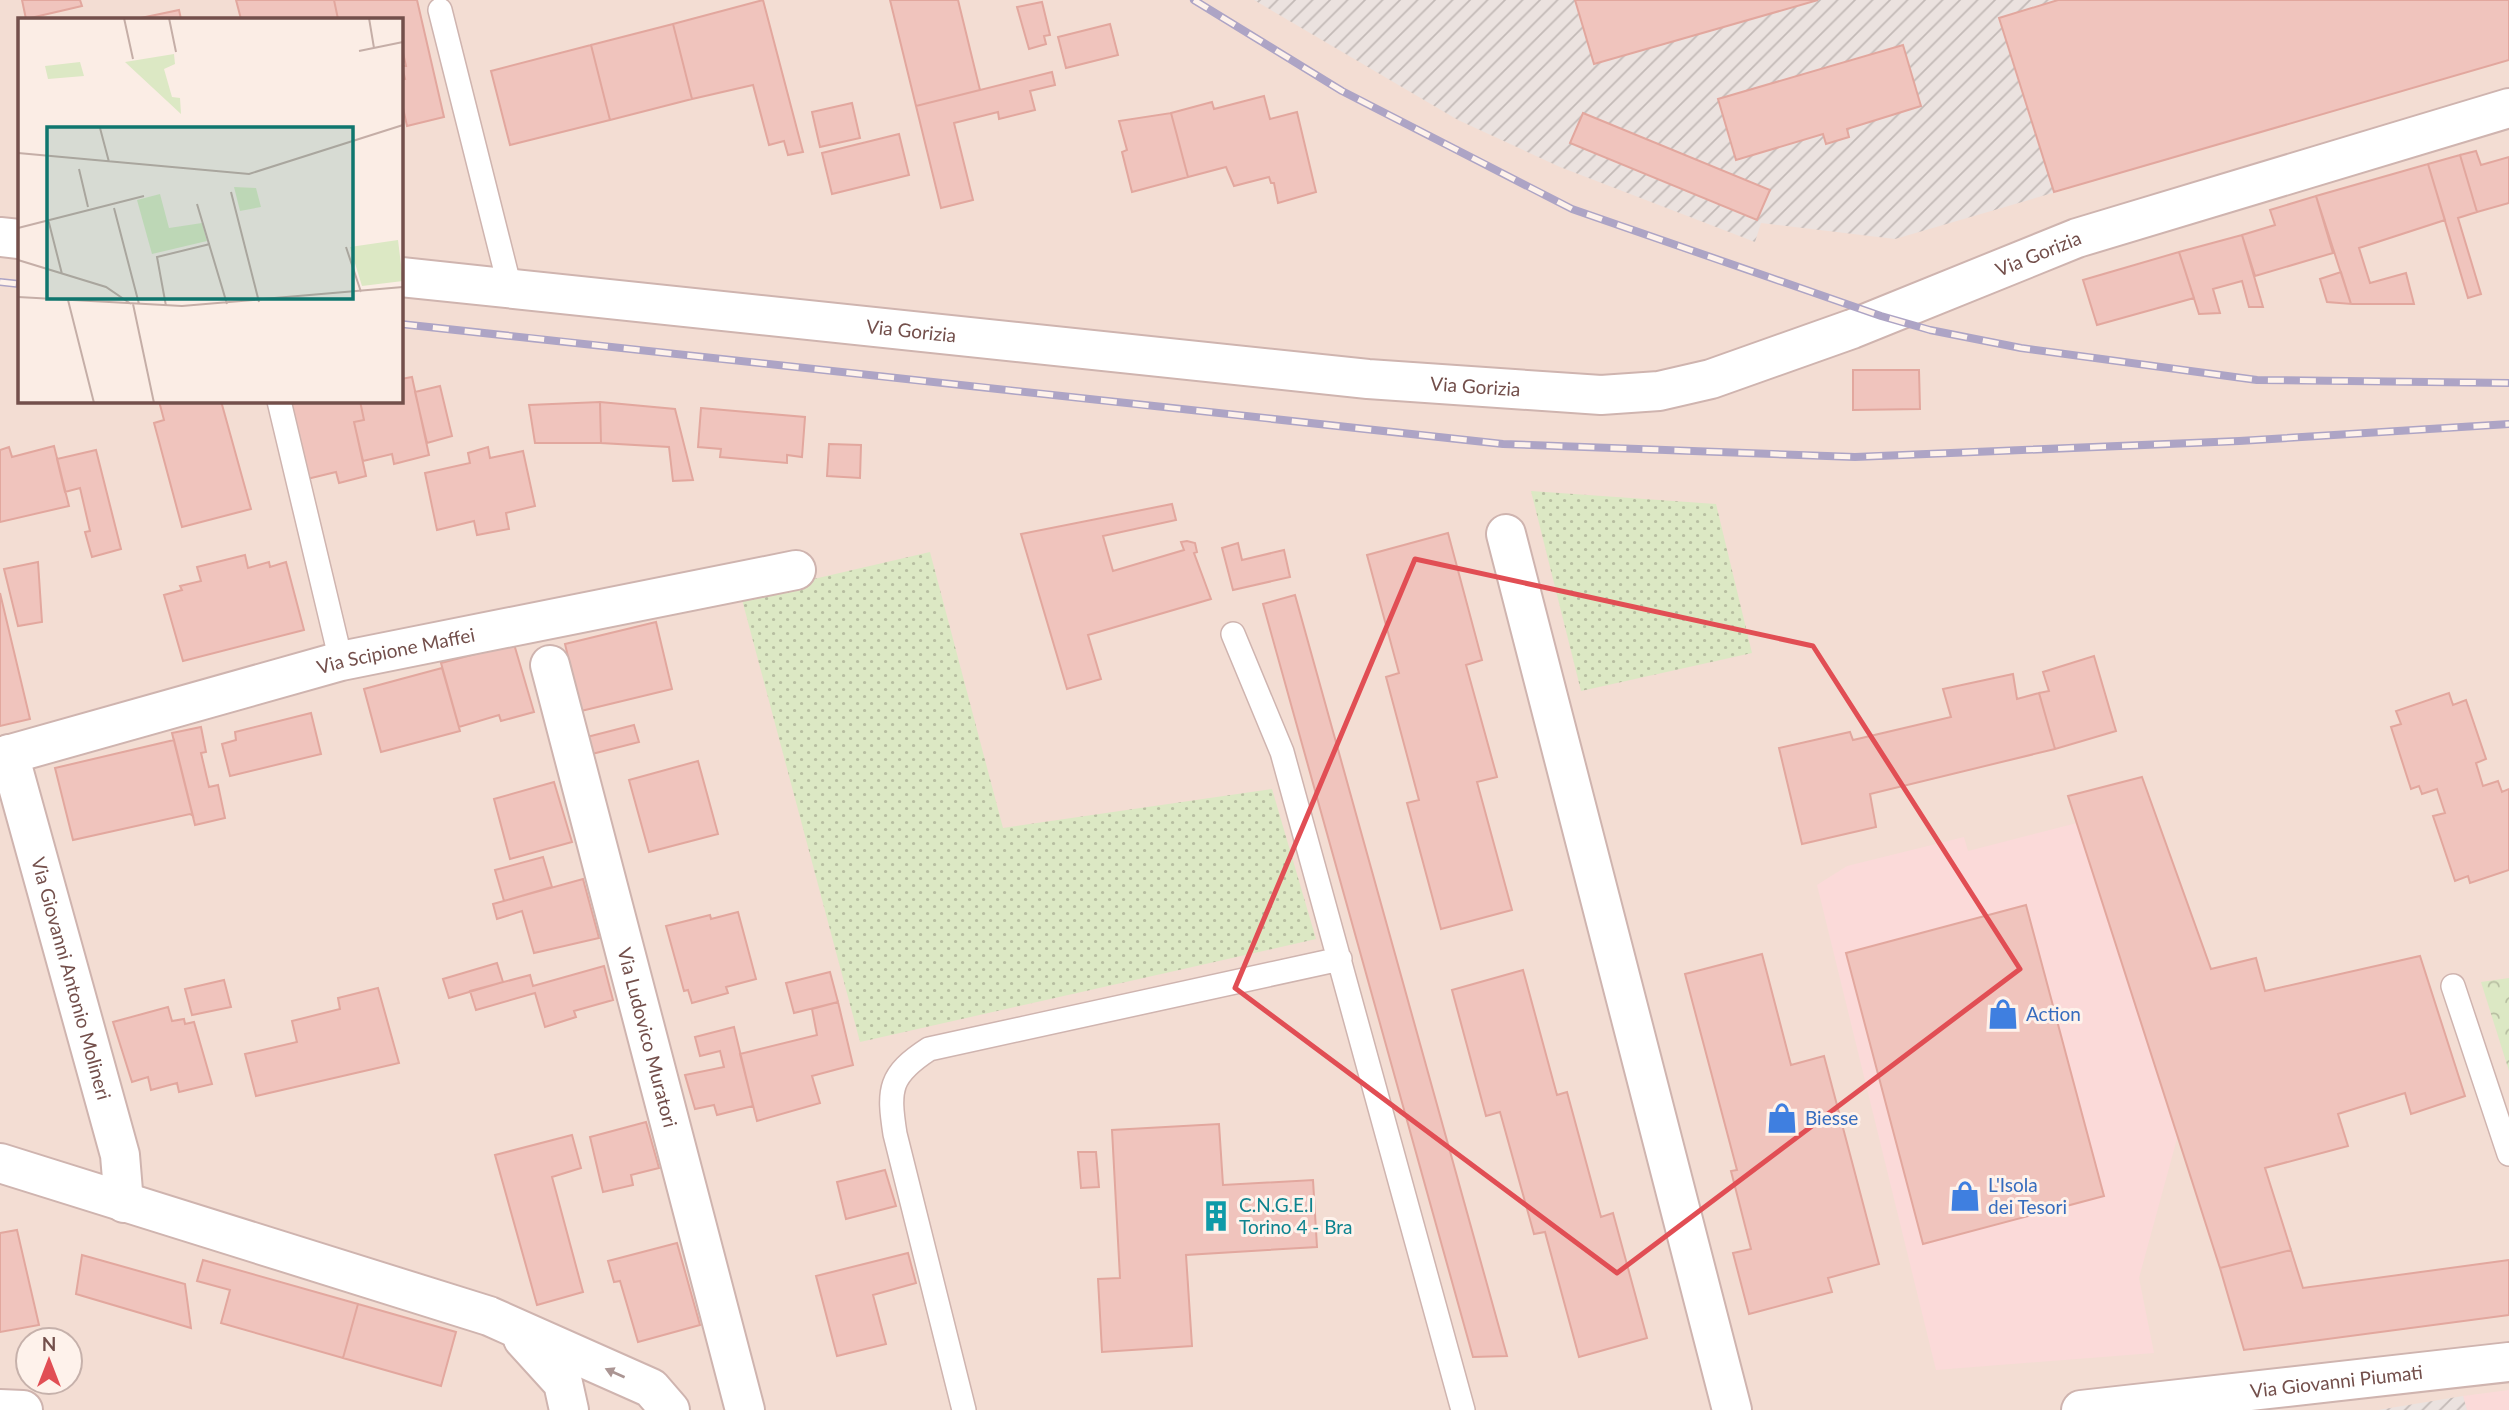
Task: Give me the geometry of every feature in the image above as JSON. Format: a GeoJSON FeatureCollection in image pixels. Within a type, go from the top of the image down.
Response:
{"type":"FeatureCollection","features":[{"type":"Feature","properties":{"kind":"street","name":"Via Gorizia"},"geometry":{"type":"LineString","coordinates":[[402,278],[1368,379],[1601,395],[1659,391],[1711,379],[1852,329],[2077,238],[2509,108]]}},
{"type":"Feature","properties":{"kind":"street"},"geometry":{"type":"LineString","coordinates":[[0,237],[18,239]]}},
{"type":"Feature","properties":{"kind":"street"},"geometry":{"type":"LineString","coordinates":[[1506,534],[1732,1410]]}},
{"type":"Feature","properties":{"kind":"street","name":"Via Scipione Maffei"},"geometry":{"type":"LineString","coordinates":[[5,756],[341,661],[796,570]]}},
{"type":"Feature","properties":{"kind":"street","name":"Via Ludovico Muratori"},"geometry":{"type":"LineString","coordinates":[[550,665],[745,1410]]}},
{"type":"Feature","properties":{"kind":"street","name":"Via Giovanni Antonio Molineri"},"geometry":{"type":"LineString","coordinates":[[5,756],[120,1155],[124,1203]]}},
{"type":"Feature","properties":{"kind":"street"},"geometry":{"type":"LineString","coordinates":[[0,1163],[489,1316],[651,1388],[670,1410]]}},
{"type":"Feature","properties":{"kind":"street"},"geometry":{"type":"LineString","coordinates":[[512,1328],[563,1383],[569,1410]]}},
{"type":"Feature","properties":{"kind":"street","name":"Via Giovanni Piumati"},"geometry":{"type":"LineString","coordinates":[[2081,1410],[2509,1362]]}},
{"type":"Feature","properties":{"kind":"street"},"geometry":{"type":"LineString","coordinates":[[0,1409],[23,1410]]}},
{"type":"Feature","properties":{"kind":"lane"},"geometry":{"type":"LineString","coordinates":[[440,10],[510,288]]}},
{"type":"Feature","properties":{"kind":"lane"},"geometry":{"type":"LineString","coordinates":[[279,402],[341,661]]}},
{"type":"Feature","properties":{"kind":"lane"},"geometry":{"type":"LineString","coordinates":[[1233,634],[1282,752],[1463,1410]]}},
{"type":"Feature","properties":{"kind":"lane"},"geometry":{"type":"LineString","coordinates":[[964,1410],[895,1134],[891,1109],[893,1084],[904,1065],[929,1049],[1340,959]]}},
{"type":"Feature","properties":{"kind":"lane"},"geometry":{"type":"LineString","coordinates":[[2453,986],[2509,1154]]}},
{"type":"Feature","properties":{"kind":"highlighted area"},"geometry":{"type":"Polygon","coordinates":[[[1415,559],[1813,646],[2020,969],[1617,1273],[1235,988],[1415,559]]]}},
{"type":"Feature","properties":{"kind":"shaded area"},"geometry":{"type":"Polygon","coordinates":[[[0,0],[2509,0],[2509,1410],[0,1410],[0,0]]]}},
{"type":"Feature","properties":{"kind":"shaded area"},"geometry":{"type":"Polygon","coordinates":[[[1254,0],[2509,0],[2509,60],[1895,239],[1761,223],[1755,242],[1560,167],[1458,120],[1254,0]]]}},
{"type":"Feature","properties":{"kind":"shaded area"},"geometry":{"type":"Polygon","coordinates":[[[2077,823],[2178,1135],[2139,1278],[2154,1353],[1936,1370],[1817,885],[1847,866],[1964,837],[1968,851],[2077,823]]]}},
{"type":"Feature","properties":{"kind":"shaded area"},"geometry":{"type":"Polygon","coordinates":[[[2509,1390],[2509,1410],[2467,1410],[2463,1396],[2509,1390]]]}},
{"type":"Feature","properties":{"kind":"shaded area"},"geometry":{"type":"Polygon","coordinates":[[[2463,1396],[2467,1410],[2378,1410],[2463,1396]]]}},
{"type":"Feature","properties":{"kind":"green space"},"geometry":{"type":"Polygon","coordinates":[[[1531,491],[1716,504],[1752,653],[1581,691],[1531,491]]]}},
{"type":"Feature","properties":{"kind":"green space"},"geometry":{"type":"Polygon","coordinates":[[[930,552],[1003,828],[1272,789],[1316,939],[860,1042],[741,596],[930,552]]]}},
{"type":"Feature","properties":{"kind":"green space"},"geometry":{"type":"Polygon","coordinates":[[[2509,978],[2509,1071],[2481,982],[2509,978]]]}},
{"type":"Feature","properties":{"kind":"building"},"geometry":{"type":"Polygon","coordinates":[[[22,0],[80,0],[82,6],[30,18],[26,18],[22,0]]]}},
{"type":"Feature","properties":{"kind":"building"},"geometry":{"type":"Polygon","coordinates":[[[236,0],[334,0],[338,18],[241,18],[236,0]]]}},
{"type":"Feature","properties":{"kind":"building"},"geometry":{"type":"Polygon","coordinates":[[[334,0],[417,0],[444,117],[407,126],[402,104],[402,80],[405,79],[402,66],[406,66],[402,48],[402,18],[338,18],[334,0]]]}},
{"type":"Feature","properties":{"kind":"building"},"geometry":{"type":"Polygon","coordinates":[[[763,0],[803,152],[788,155],[784,141],[769,145],[753,85],[692,99],[673,24],[763,0]]]}},
{"type":"Feature","properties":{"kind":"building"},"geometry":{"type":"Polygon","coordinates":[[[890,0],[958,0],[980,90],[916,106],[890,0]]]}},
{"type":"Feature","properties":{"kind":"building"},"geometry":{"type":"Polygon","coordinates":[[[1575,0],[1818,0],[1594,64],[1575,0]]]}},
{"type":"Feature","properties":{"kind":"building"},"geometry":{"type":"Polygon","coordinates":[[[2058,0],[2509,0],[2509,60],[2054,192],[1999,18],[2058,0]]]}},
{"type":"Feature","properties":{"kind":"building"},"geometry":{"type":"Polygon","coordinates":[[[1042,2],[1050,35],[1044,36],[1046,44],[1029,49],[1017,7],[1042,2]]]}},
{"type":"Feature","properties":{"kind":"building"},"geometry":{"type":"Polygon","coordinates":[[[179,10],[181,18],[141,18],[179,10]]]}},
{"type":"Feature","properties":{"kind":"building"},"geometry":{"type":"Polygon","coordinates":[[[673,24],[692,99],[610,120],[591,45],[673,24]]]}},
{"type":"Feature","properties":{"kind":"building"},"geometry":{"type":"Polygon","coordinates":[[[1110,24],[1118,55],[1066,68],[1058,37],[1110,24]]]}},
{"type":"Feature","properties":{"kind":"building"},"geometry":{"type":"Polygon","coordinates":[[[591,45],[610,120],[510,145],[491,71],[591,45]]]}},
{"type":"Feature","properties":{"kind":"building"},"geometry":{"type":"Polygon","coordinates":[[[1903,45],[1921,106],[1847,129],[1849,137],[1826,144],[1823,134],[1736,160],[1718,99],[1903,45]]]}},
{"type":"Feature","properties":{"kind":"building"},"geometry":{"type":"Polygon","coordinates":[[[1052,72],[1055,85],[1030,91],[1035,110],[999,119],[998,112],[954,123],[973,200],[941,208],[916,106],[1052,72]]]}},
{"type":"Feature","properties":{"kind":"building"},"geometry":{"type":"Polygon","coordinates":[[[1264,96],[1270,119],[1297,112],[1316,192],[1278,203],[1274,183],[1271,183],[1269,177],[1234,186],[1226,167],[1188,177],[1171,113],[1212,102],[1214,109],[1264,96]]]}},
{"type":"Feature","properties":{"kind":"building"},"geometry":{"type":"Polygon","coordinates":[[[852,103],[860,138],[820,147],[812,112],[852,103]]]}},
{"type":"Feature","properties":{"kind":"building"},"geometry":{"type":"Polygon","coordinates":[[[1171,113],[1188,177],[1132,192],[1122,152],[1127,150],[1119,121],[1171,113]]]}},
{"type":"Feature","properties":{"kind":"building"},"geometry":{"type":"Polygon","coordinates":[[[1583,113],[1770,190],[1757,220],[1570,143],[1583,113]]]}},
{"type":"Feature","properties":{"kind":"building"},"geometry":{"type":"Polygon","coordinates":[[[899,134],[909,175],[832,194],[822,153],[899,134]]]}},
{"type":"Feature","properties":{"kind":"building"},"geometry":{"type":"Polygon","coordinates":[[[2476,151],[2481,165],[2509,157],[2509,203],[2477,212],[2460,155],[2476,151]]]}},
{"type":"Feature","properties":{"kind":"building"},"geometry":{"type":"Polygon","coordinates":[[[2460,155],[2477,212],[2458,218],[2481,294],[2468,298],[2428,164],[2460,155]]]}},
{"type":"Feature","properties":{"kind":"building"},"geometry":{"type":"Polygon","coordinates":[[[2428,164],[2445,220],[2359,248],[2370,283],[2406,273],[2414,304],[2351,304],[2316,196],[2428,164]]]}},
{"type":"Feature","properties":{"kind":"building"},"geometry":{"type":"Polygon","coordinates":[[[2316,196],[2333,253],[2255,276],[2242,235],[2275,225],[2270,210],[2316,196]]]}},
{"type":"Feature","properties":{"kind":"building"},"geometry":{"type":"Polygon","coordinates":[[[2242,235],[2263,307],[2249,307],[2242,281],[2213,289],[2220,313],[2199,314],[2179,252],[2242,235]]]}},
{"type":"Feature","properties":{"kind":"building"},"geometry":{"type":"Polygon","coordinates":[[[2179,252],[2194,298],[2097,325],[2083,280],[2179,252]]]}},
{"type":"Feature","properties":{"kind":"building"},"geometry":{"type":"Polygon","coordinates":[[[2341,272],[2351,304],[2327,302],[2320,279],[2341,272]]]}},
{"type":"Feature","properties":{"kind":"building"},"geometry":{"type":"Polygon","coordinates":[[[1853,370],[1919,370],[1920,409],[1853,410],[1853,370]]]}},
{"type":"Feature","properties":{"kind":"building"},"geometry":{"type":"Polygon","coordinates":[[[412,377],[429,455],[394,464],[392,454],[363,461],[354,422],[364,420],[360,402],[402,402],[402,379],[412,377]]]}},
{"type":"Feature","properties":{"kind":"building"},"geometry":{"type":"Polygon","coordinates":[[[440,386],[452,436],[427,443],[415,392],[440,386]]]}},
{"type":"Feature","properties":{"kind":"building"},"geometry":{"type":"Polygon","coordinates":[[[159,402],[221,402],[251,509],[182,527],[154,423],[164,420],[159,402]]]}},
{"type":"Feature","properties":{"kind":"building"},"geometry":{"type":"Polygon","coordinates":[[[360,402],[364,420],[354,422],[366,476],[339,483],[336,472],[307,479],[291,404],[360,402]]]}},
{"type":"Feature","properties":{"kind":"building"},"geometry":{"type":"Polygon","coordinates":[[[600,402],[601,443],[535,443],[529,405],[600,402]]]}},
{"type":"Feature","properties":{"kind":"building"},"geometry":{"type":"Polygon","coordinates":[[[600,402],[675,409],[693,480],[673,481],[669,447],[601,443],[600,402]]]}},
{"type":"Feature","properties":{"kind":"building"},"geometry":{"type":"Polygon","coordinates":[[[701,408],[805,417],[802,457],[787,455],[787,463],[720,457],[721,449],[698,447],[701,408]]]}},
{"type":"Feature","properties":{"kind":"building"},"geometry":{"type":"Polygon","coordinates":[[[829,444],[861,445],[860,478],[827,476],[829,444]]]}},
{"type":"Feature","properties":{"kind":"building"},"geometry":{"type":"Polygon","coordinates":[[[54,446],[69,506],[0,522],[0,450],[9,447],[12,457],[54,446]]]}},
{"type":"Feature","properties":{"kind":"building"},"geometry":{"type":"Polygon","coordinates":[[[488,447],[490,458],[523,451],[535,506],[506,513],[509,529],[477,535],[474,521],[437,530],[425,473],[470,463],[468,453],[488,447]]]}},
{"type":"Feature","properties":{"kind":"building"},"geometry":{"type":"Polygon","coordinates":[[[96,450],[121,549],[92,557],[85,532],[90,531],[80,488],[65,492],[57,459],[96,450]]]}},
{"type":"Feature","properties":{"kind":"building"},"geometry":{"type":"Polygon","coordinates":[[[1172,504],[1176,520],[1103,536],[1113,571],[1184,550],[1181,542],[1195,543],[1197,552],[1194,553],[1211,599],[1088,635],[1101,679],[1067,689],[1021,534],[1172,504]]]}},
{"type":"Feature","properties":{"kind":"building"},"geometry":{"type":"Polygon","coordinates":[[[1448,533],[1482,660],[1466,665],[1497,777],[1477,782],[1512,910],[1441,929],[1407,803],[1419,800],[1386,677],[1399,673],[1367,555],[1448,533]]]}},
{"type":"Feature","properties":{"kind":"building"},"geometry":{"type":"Polygon","coordinates":[[[1238,543],[1242,560],[1284,550],[1290,577],[1233,590],[1222,548],[1238,543]]]}},
{"type":"Feature","properties":{"kind":"building"},"geometry":{"type":"Polygon","coordinates":[[[245,555],[248,568],[269,562],[270,567],[286,562],[304,630],[183,661],[164,595],[182,590],[180,586],[201,581],[197,567],[245,555]]]}},
{"type":"Feature","properties":{"kind":"building"},"geometry":{"type":"Polygon","coordinates":[[[38,562],[42,622],[18,626],[4,569],[38,562]]]}},
{"type":"Feature","properties":{"kind":"building"},"geometry":{"type":"Polygon","coordinates":[[[0,593],[30,719],[0,726],[0,593]]]}},
{"type":"Feature","properties":{"kind":"building"},"geometry":{"type":"Polygon","coordinates":[[[1295,595],[1507,1356],[1473,1357],[1263,604],[1295,595]]]}},
{"type":"Feature","properties":{"kind":"building"},"geometry":{"type":"Polygon","coordinates":[[[656,622],[672,689],[581,711],[565,644],[656,622]]]}},
{"type":"Feature","properties":{"kind":"building"},"geometry":{"type":"Polygon","coordinates":[[[514,644],[534,712],[501,721],[499,715],[459,727],[441,663],[514,644]]]}},
{"type":"Feature","properties":{"kind":"building"},"geometry":{"type":"Polygon","coordinates":[[[2094,656],[2116,731],[2055,749],[2039,693],[2049,691],[2043,672],[2094,656]]]}},
{"type":"Feature","properties":{"kind":"building"},"geometry":{"type":"Polygon","coordinates":[[[442,668],[460,731],[381,752],[364,689],[442,668]]]}},
{"type":"Feature","properties":{"kind":"building"},"geometry":{"type":"Polygon","coordinates":[[[2013,674],[2017,699],[2039,693],[2055,749],[1870,794],[1876,827],[1802,844],[1779,748],[1850,732],[1853,740],[1951,717],[1943,689],[2013,674]]]}},
{"type":"Feature","properties":{"kind":"building"},"geometry":{"type":"Polygon","coordinates":[[[2449,693],[2453,705],[2466,700],[2486,759],[2476,763],[2483,786],[2498,781],[2502,792],[2509,789],[2509,870],[2470,883],[2468,876],[2455,881],[2433,816],[2445,813],[2437,789],[2422,794],[2419,786],[2411,789],[2391,727],[2401,724],[2396,711],[2449,693]]]}},
{"type":"Feature","properties":{"kind":"building"},"geometry":{"type":"Polygon","coordinates":[[[311,713],[321,754],[230,776],[222,744],[236,740],[235,732],[311,713]]]}},
{"type":"Feature","properties":{"kind":"building"},"geometry":{"type":"Polygon","coordinates":[[[634,725],[639,742],[588,755],[583,738],[634,725]]]}},
{"type":"Feature","properties":{"kind":"building"},"geometry":{"type":"Polygon","coordinates":[[[201,727],[206,752],[201,753],[209,787],[218,785],[225,818],[195,825],[172,733],[201,727]]]}},
{"type":"Feature","properties":{"kind":"building"},"geometry":{"type":"Polygon","coordinates":[[[174,740],[193,816],[190,814],[73,840],[55,768],[174,740]]]}},
{"type":"Feature","properties":{"kind":"building"},"geometry":{"type":"Polygon","coordinates":[[[698,761],[718,834],[649,852],[629,780],[698,761]]]}},
{"type":"Feature","properties":{"kind":"building"},"geometry":{"type":"Polygon","coordinates":[[[2142,777],[2211,969],[2256,958],[2265,991],[2420,956],[2465,1096],[2411,1114],[2405,1093],[2338,1114],[2348,1146],[2265,1168],[2291,1250],[2220,1268],[2068,796],[2142,777]]]}},
{"type":"Feature","properties":{"kind":"building"},"geometry":{"type":"Polygon","coordinates":[[[554,782],[572,842],[510,859],[494,799],[554,782]]]}},
{"type":"Feature","properties":{"kind":"building"},"geometry":{"type":"Polygon","coordinates":[[[543,857],[552,887],[504,901],[495,870],[543,857]]]}},
{"type":"Feature","properties":{"kind":"building"},"geometry":{"type":"Polygon","coordinates":[[[583,879],[599,938],[534,953],[522,911],[497,919],[493,904],[583,879]]]}},
{"type":"Feature","properties":{"kind":"building"},"geometry":{"type":"Polygon","coordinates":[[[2026,905],[2104,1196],[1923,1244],[1846,953],[2026,905]]]}},
{"type":"Feature","properties":{"kind":"building"},"geometry":{"type":"Polygon","coordinates":[[[738,912],[756,979],[726,987],[728,993],[692,1003],[688,990],[684,991],[666,926],[710,915],[711,919],[738,912]]]}},
{"type":"Feature","properties":{"kind":"building","name":"Biesse"},"geometry":{"type":"Polygon","coordinates":[[[1762,954],[1791,1065],[1824,1056],[1879,1264],[1828,1278],[1832,1292],[1749,1314],[1733,1253],[1751,1249],[1731,1171],[1737,1170],[1685,974],[1762,954]]]}},
{"type":"Feature","properties":{"kind":"building"},"geometry":{"type":"Polygon","coordinates":[[[497,963],[503,982],[449,998],[443,979],[497,963]]]}},
{"type":"Feature","properties":{"kind":"building"},"geometry":{"type":"Polygon","coordinates":[[[604,966],[613,1000],[574,1011],[576,1017],[545,1027],[535,993],[476,1010],[470,991],[530,975],[533,986],[604,966]]]}},
{"type":"Feature","properties":{"kind":"building"},"geometry":{"type":"Polygon","coordinates":[[[1523,970],[1557,1095],[1567,1092],[1601,1217],[1613,1213],[1647,1338],[1579,1357],[1545,1232],[1534,1234],[1500,1112],[1486,1116],[1452,990],[1523,970]]]}},
{"type":"Feature","properties":{"kind":"building"},"geometry":{"type":"Polygon","coordinates":[[[830,972],[838,1002],[794,1013],[786,983],[830,972]]]}},
{"type":"Feature","properties":{"kind":"building"},"geometry":{"type":"Polygon","coordinates":[[[224,980],[231,1007],[192,1015],[185,989],[224,980]]]}},
{"type":"Feature","properties":{"kind":"building"},"geometry":{"type":"Polygon","coordinates":[[[378,988],[399,1063],[256,1096],[245,1054],[297,1042],[292,1021],[340,1009],[338,998],[378,988]]]}},
{"type":"Feature","properties":{"kind":"building"},"geometry":{"type":"Polygon","coordinates":[[[838,1002],[853,1065],[812,1076],[820,1103],[757,1121],[740,1054],[817,1035],[812,1009],[838,1002]]]}},
{"type":"Feature","properties":{"kind":"building"},"geometry":{"type":"Polygon","coordinates":[[[168,1007],[172,1021],[184,1019],[185,1024],[194,1022],[212,1084],[179,1092],[177,1083],[151,1090],[148,1077],[132,1082],[113,1022],[168,1007]]]}},
{"type":"Feature","properties":{"kind":"building"},"geometry":{"type":"Polygon","coordinates":[[[734,1027],[753,1106],[717,1115],[714,1105],[695,1109],[685,1075],[724,1067],[720,1051],[700,1056],[695,1037],[734,1027]]]}},
{"type":"Feature","properties":{"kind":"building"},"geometry":{"type":"Polygon","coordinates":[[[646,1122],[659,1168],[631,1175],[633,1185],[603,1192],[590,1137],[646,1122]]]}},
{"type":"Feature","properties":{"kind":"building","name":"C.N.G.E.I Torino 4 - Bra"},"geometry":{"type":"Polygon","coordinates":[[[1219,1124],[1223,1185],[1313,1180],[1317,1247],[1186,1255],[1192,1346],[1102,1352],[1098,1279],[1120,1278],[1112,1130],[1219,1124]]]}},
{"type":"Feature","properties":{"kind":"building"},"geometry":{"type":"Polygon","coordinates":[[[572,1135],[581,1168],[552,1177],[583,1292],[537,1305],[495,1155],[572,1135]]]}},
{"type":"Feature","properties":{"kind":"building"},"geometry":{"type":"Polygon","coordinates":[[[1078,1152],[1096,1152],[1099,1187],[1081,1188],[1078,1152]]]}},
{"type":"Feature","properties":{"kind":"building"},"geometry":{"type":"Polygon","coordinates":[[[885,1170],[896,1206],[846,1219],[837,1182],[885,1170]]]}},
{"type":"Feature","properties":{"kind":"building"},"geometry":{"type":"Polygon","coordinates":[[[17,1230],[39,1325],[14,1326],[14,1329],[0,1332],[0,1233],[17,1230]]]}},
{"type":"Feature","properties":{"kind":"building"},"geometry":{"type":"Polygon","coordinates":[[[677,1243],[700,1325],[638,1342],[620,1281],[614,1282],[608,1261],[677,1243]]]}},
{"type":"Feature","properties":{"kind":"building"},"geometry":{"type":"Polygon","coordinates":[[[2291,1250],[2303,1288],[2509,1260],[2509,1315],[2244,1350],[2220,1268],[2291,1250]]]}},
{"type":"Feature","properties":{"kind":"building"},"geometry":{"type":"Polygon","coordinates":[[[908,1253],[916,1283],[873,1295],[886,1344],[837,1356],[816,1276],[908,1253]]]}},
{"type":"Feature","properties":{"kind":"building"},"geometry":{"type":"Polygon","coordinates":[[[82,1255],[185,1284],[191,1328],[76,1294],[82,1255]]]}},
{"type":"Feature","properties":{"kind":"building"},"geometry":{"type":"Polygon","coordinates":[[[203,1260],[358,1304],[343,1358],[221,1323],[230,1290],[197,1281],[203,1260]]]}},
{"type":"Feature","properties":{"kind":"building"},"geometry":{"type":"Polygon","coordinates":[[[358,1304],[456,1332],[441,1386],[343,1358],[358,1304]]]}},
{"type":"Feature","properties":{"kind":"railway"},"geometry":{"type":"LineString","coordinates":[[1194,0],[1342,91],[1572,209],[1881,316],[1930,330],[2021,348],[2257,380],[2509,383]]}},
{"type":"Feature","properties":{"kind":"railway"},"geometry":{"type":"LineString","coordinates":[[0,282],[18,284]]}},
{"type":"Feature","properties":{"kind":"railway"},"geometry":{"type":"LineString","coordinates":[[402,324],[1503,444],[1855,457],[2239,441],[2509,424]]}},
{"type":"Feature","properties":{"kind":"place","name":"Action"},"geometry":{"type":"Point","coordinates":[2003,1014]}},
{"type":"Feature","properties":{"kind":"place","name":"Biesse"},"geometry":{"type":"Point","coordinates":[1782,1118]}},
{"type":"Feature","properties":{"kind":"place","name":"L'Isola dei Tesori"},"geometry":{"type":"Point","coordinates":[1965,1196]}},
{"type":"Feature","properties":{"kind":"place","name":"C.N.G.E.I Torino 4 - Bra"},"geometry":{"type":"Point","coordinates":[1216,1216]}}]}
